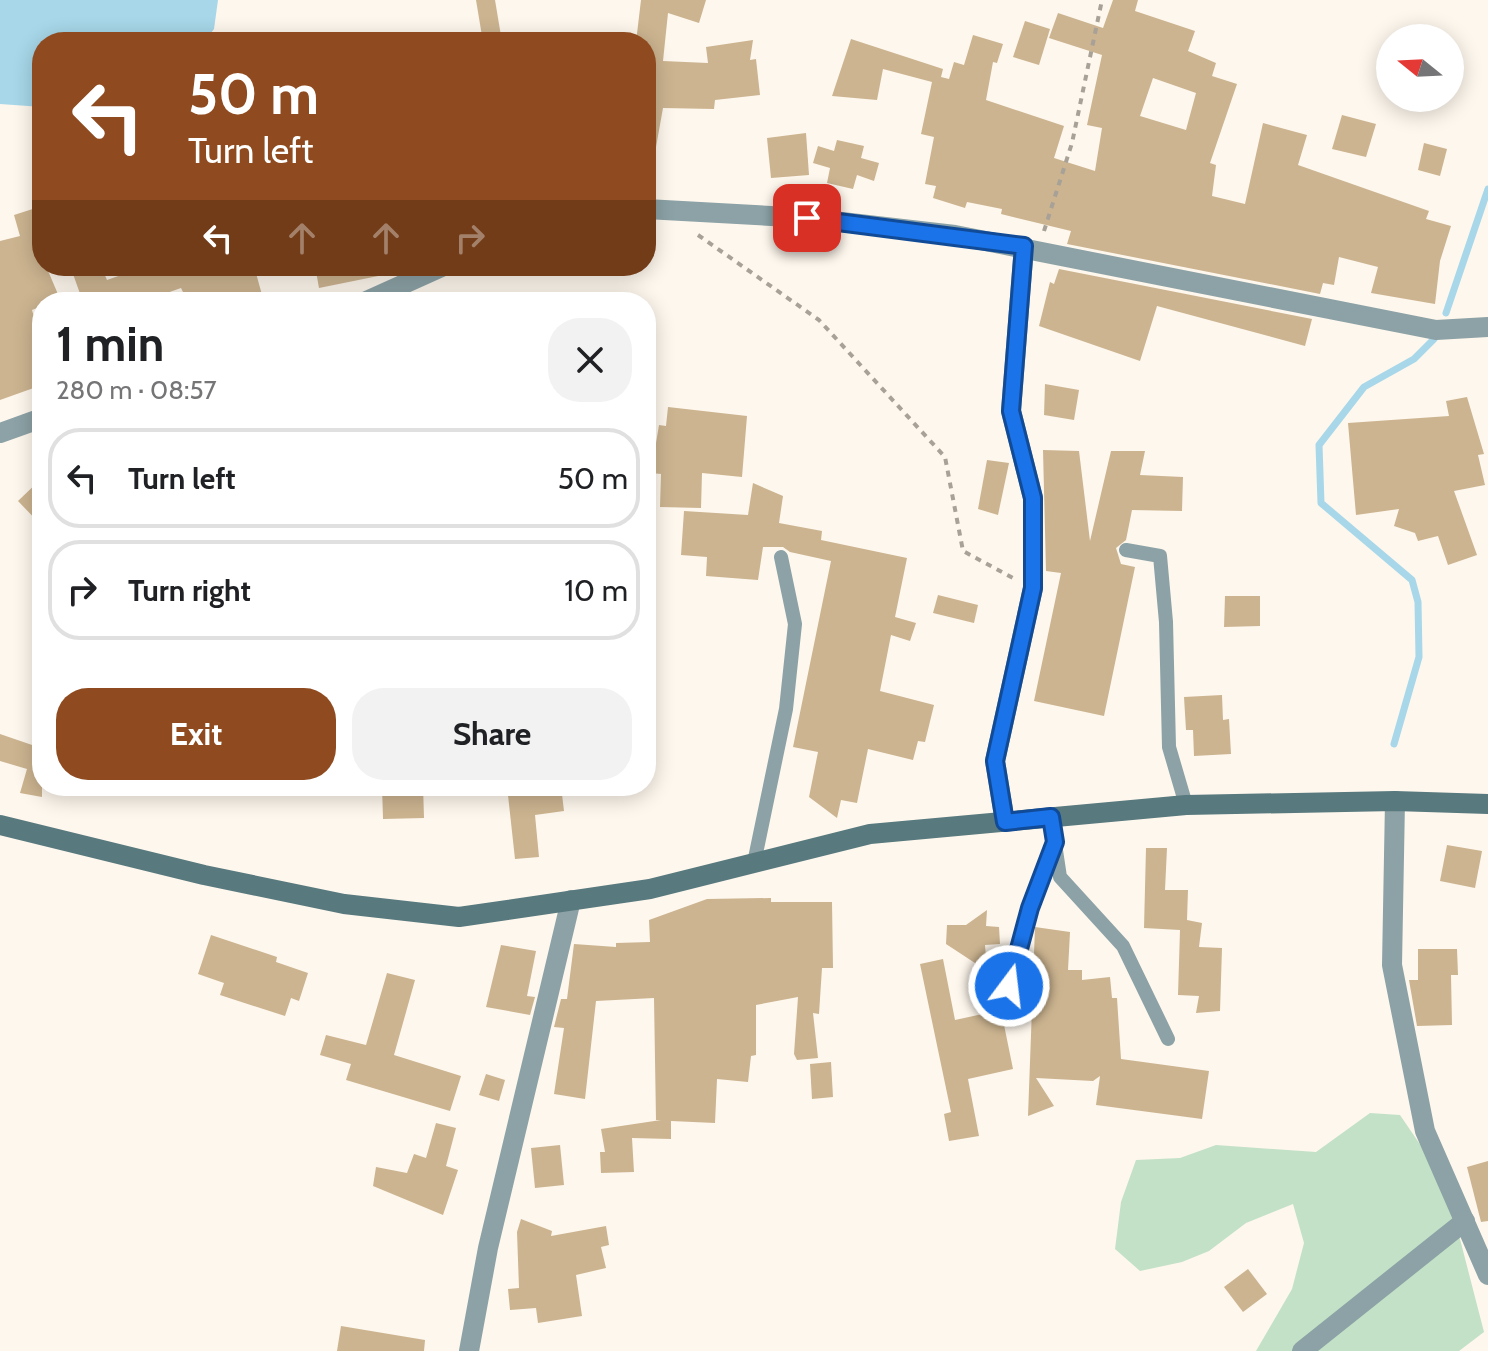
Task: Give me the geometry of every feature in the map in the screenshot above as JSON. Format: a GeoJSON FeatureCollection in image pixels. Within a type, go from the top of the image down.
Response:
{"type":"FeatureCollection","features":[{"type":"Feature","properties":{"kind":"main road"},"geometry":{"type":"LineString","coordinates":[[0,825],[344,904],[459,917],[650,889],[870,834],[1186,805],[1395,801],[1488,804]]}},
{"type":"Feature","properties":{"kind":"street"},"geometry":{"type":"LineString","coordinates":[[656,210],[807,218],[1031,247],[1436,330],[1488,327]]}},
{"type":"Feature","properties":{"kind":"street"},"geometry":{"type":"LineString","coordinates":[[1005,822],[995,761],[1033,588],[1033,498],[1011,411],[1031,247]]}},
{"type":"Feature","properties":{"kind":"street"},"geometry":{"type":"LineString","coordinates":[[386,292],[422,276]]}},
{"type":"Feature","properties":{"kind":"street"},"geometry":{"type":"LineString","coordinates":[[0,433],[32,422]]}},
{"type":"Feature","properties":{"kind":"street"},"geometry":{"type":"LineString","coordinates":[[1395,801],[1392,965],[1425,1131],[1488,1275]]}},
{"type":"Feature","properties":{"kind":"street"},"geometry":{"type":"LineString","coordinates":[[469,1351],[488,1248],[571,900]]}},
{"type":"Feature","properties":{"kind":"street"},"geometry":{"type":"LineString","coordinates":[[1302,1351],[1465,1221]]}},
{"type":"Feature","properties":{"kind":"lane"},"geometry":{"type":"LineString","coordinates":[[1126,550],[1160,556],[1166,622],[1169,747],[1186,805]]}},
{"type":"Feature","properties":{"kind":"lane"},"geometry":{"type":"LineString","coordinates":[[754,863],[786,709],[795,624],[781,557]]}},
{"type":"Feature","properties":{"kind":"lane"},"geometry":{"type":"LineString","coordinates":[[1051,817],[1060,877],[1123,946],[1168,1039]]}},
{"type":"Feature","properties":{"kind":"lane"},"geometry":{"type":"LineString","coordinates":[[978,998],[1009,986],[1030,908],[1055,842]]}},
{"type":"Feature","properties":{"kind":"path"},"geometry":{"type":"LineString","coordinates":[[1031,247],[1072,143],[1102,0]]}},
{"type":"Feature","properties":{"kind":"path"},"geometry":{"type":"LineString","coordinates":[[695,233],[819,320],[945,457],[963,551],[1033,588]]}},
{"type":"Feature","properties":{"kind":"green space"},"geometry":{"type":"Polygon","coordinates":[[[1370,1113],[1400,1115],[1445,1181],[1484,1332],[1459,1351],[1256,1351],[1292,1289],[1304,1243],[1293,1204],[1246,1223],[1209,1251],[1182,1262],[1140,1271],[1115,1249],[1121,1202],[1136,1160],[1180,1158],[1216,1145],[1316,1152],[1370,1113]]]}},
{"type":"Feature","properties":{"kind":"water"},"geometry":{"type":"Polygon","coordinates":[[[0,0],[218,0],[212,32],[32,32],[32,106],[0,104],[0,0]]]}},
{"type":"Feature","properties":{"kind":"building"},"geometry":{"type":"Polygon","coordinates":[[[476,0],[495,0],[500,32],[481,32],[476,0]]]}},
{"type":"Feature","properties":{"kind":"building"},"geometry":{"type":"Polygon","coordinates":[[[641,0],[706,0],[699,23],[668,13],[663,61],[708,63],[706,47],[753,40],[750,60],[756,59],[760,95],[715,100],[714,109],[663,108],[656,147],[656,32],[637,32],[641,0]]]}},
{"type":"Feature","properties":{"kind":"building"},"geometry":{"type":"Polygon","coordinates":[[[1113,0],[1138,0],[1135,11],[1195,31],[1188,51],[1216,63],[1212,76],[1237,84],[1210,163],[1216,165],[1212,196],[1245,204],[1263,123],[1307,135],[1298,165],[1429,211],[1426,219],[1451,226],[1440,261],[1435,304],[1371,293],[1378,267],[1339,257],[1334,285],[1323,283],[1320,294],[1067,244],[1071,231],[1001,214],[1002,209],[967,202],[965,208],[933,198],[936,186],[925,184],[934,137],[921,134],[932,82],[883,69],[877,100],[832,96],[851,39],[943,69],[941,77],[949,79],[954,62],[964,65],[973,35],[1003,44],[997,63],[993,62],[986,100],[1064,126],[1054,158],[1095,171],[1102,128],[1087,125],[1102,55],[1049,38],[1058,13],[1103,28],[1113,0]],[[1153,78],[1140,116],[1186,130],[1196,93],[1153,78]]]}},
{"type":"Feature","properties":{"kind":"building"},"geometry":{"type":"Polygon","coordinates":[[[1025,21],[1050,29],[1039,65],[1013,57],[1025,21]]]}},
{"type":"Feature","properties":{"kind":"building"},"geometry":{"type":"Polygon","coordinates":[[[1342,115],[1376,124],[1366,157],[1332,149],[1342,115]]]}},
{"type":"Feature","properties":{"kind":"building"},"geometry":{"type":"Polygon","coordinates":[[[806,133],[809,175],[771,178],[767,138],[806,133]]]}},
{"type":"Feature","properties":{"kind":"building"},"geometry":{"type":"Polygon","coordinates":[[[837,140],[864,146],[861,158],[879,163],[874,181],[857,175],[853,189],[827,183],[830,168],[813,163],[818,146],[834,151],[837,140]]]}},
{"type":"Feature","properties":{"kind":"building"},"geometry":{"type":"Polygon","coordinates":[[[1424,143],[1447,149],[1440,176],[1418,170],[1424,143]]]}},
{"type":"Feature","properties":{"kind":"building"},"geometry":{"type":"Polygon","coordinates":[[[32,209],[32,276],[50,276],[57,292],[32,292],[32,389],[0,400],[0,241],[20,236],[14,215],[32,209]]]}},
{"type":"Feature","properties":{"kind":"building"},"geometry":{"type":"Polygon","coordinates":[[[1059,269],[1312,319],[1305,346],[1157,306],[1140,361],[1039,326],[1050,282],[1054,284],[1059,269]]]}},
{"type":"Feature","properties":{"kind":"building"},"geometry":{"type":"Polygon","coordinates":[[[74,276],[105,276],[107,280],[118,276],[257,276],[261,292],[183,292],[181,288],[170,292],[79,292],[74,276]]]}},
{"type":"Feature","properties":{"kind":"building"},"geometry":{"type":"Polygon","coordinates":[[[317,276],[378,276],[319,288],[317,276]]]}},
{"type":"Feature","properties":{"kind":"building"},"geometry":{"type":"Polygon","coordinates":[[[1045,384],[1079,390],[1074,420],[1044,415],[1045,384]]]}},
{"type":"Feature","properties":{"kind":"building"},"geometry":{"type":"Polygon","coordinates":[[[1467,397],[1484,454],[1478,455],[1485,485],[1454,491],[1477,555],[1448,565],[1438,536],[1418,541],[1415,533],[1394,526],[1399,509],[1356,515],[1348,423],[1449,416],[1446,401],[1467,397]]]}},
{"type":"Feature","properties":{"kind":"building"},"geometry":{"type":"Polygon","coordinates":[[[668,407],[747,416],[742,477],[702,473],[701,508],[660,507],[661,474],[656,474],[656,443],[659,425],[666,426],[668,407]]]}},
{"type":"Feature","properties":{"kind":"building"},"geometry":{"type":"Polygon","coordinates":[[[1043,450],[1079,451],[1090,541],[1111,451],[1145,451],[1140,475],[1183,477],[1182,511],[1132,510],[1126,540],[1116,548],[1121,564],[1135,567],[1104,716],[1034,701],[1061,573],[1046,571],[1043,450]]]}},
{"type":"Feature","properties":{"kind":"building"},"geometry":{"type":"Polygon","coordinates":[[[987,460],[1009,463],[998,515],[978,509],[987,460]]]}},
{"type":"Feature","properties":{"kind":"building"},"geometry":{"type":"Polygon","coordinates":[[[753,483],[783,496],[779,523],[822,531],[821,540],[907,558],[895,617],[916,623],[910,641],[891,635],[880,691],[934,705],[925,742],[918,741],[913,760],[868,749],[857,803],[841,800],[837,818],[809,797],[818,752],[793,747],[831,561],[790,552],[783,547],[763,547],[758,580],[706,576],[707,557],[681,555],[684,511],[748,515],[753,483]]]}},
{"type":"Feature","properties":{"kind":"building"},"geometry":{"type":"Polygon","coordinates":[[[32,488],[32,516],[18,501],[32,488]]]}},
{"type":"Feature","properties":{"kind":"building"},"geometry":{"type":"Polygon","coordinates":[[[938,595],[978,605],[974,623],[933,613],[938,595]]]}},
{"type":"Feature","properties":{"kind":"building"},"geometry":{"type":"Polygon","coordinates":[[[1225,596],[1260,596],[1260,626],[1224,627],[1225,596]]]}},
{"type":"Feature","properties":{"kind":"building"},"geometry":{"type":"Polygon","coordinates":[[[1222,695],[1223,720],[1229,719],[1231,754],[1194,756],[1193,730],[1186,730],[1184,697],[1222,695]]]}},
{"type":"Feature","properties":{"kind":"building"},"geometry":{"type":"Polygon","coordinates":[[[0,734],[32,745],[32,795],[20,793],[27,769],[0,761],[0,734]]]}},
{"type":"Feature","properties":{"kind":"building"},"geometry":{"type":"Polygon","coordinates":[[[382,796],[423,796],[424,818],[383,819],[382,796]]]}},
{"type":"Feature","properties":{"kind":"building"},"geometry":{"type":"Polygon","coordinates":[[[508,796],[562,796],[564,811],[535,815],[539,857],[515,859],[508,796]]]}},
{"type":"Feature","properties":{"kind":"building"},"geometry":{"type":"Polygon","coordinates":[[[1447,845],[1482,851],[1475,888],[1440,881],[1447,845]]]}},
{"type":"Feature","properties":{"kind":"building"},"geometry":{"type":"Polygon","coordinates":[[[1146,848],[1167,848],[1165,890],[1188,890],[1187,920],[1202,923],[1199,947],[1222,948],[1220,1011],[1196,1013],[1199,996],[1178,995],[1180,930],[1144,928],[1146,848]]]}},
{"type":"Feature","properties":{"kind":"building"},"geometry":{"type":"Polygon","coordinates":[[[771,898],[771,902],[832,902],[833,968],[822,968],[819,1014],[813,1013],[818,1058],[797,1060],[794,1054],[798,997],[756,1005],[756,1055],[751,1056],[748,1082],[717,1079],[715,1123],[671,1121],[671,1139],[632,1138],[634,1172],[601,1173],[600,1152],[605,1152],[601,1129],[661,1120],[656,1120],[654,998],[596,1001],[585,1099],[554,1094],[564,1028],[554,1027],[561,999],[567,999],[574,944],[616,947],[616,943],[650,942],[649,920],[707,899],[771,898]]]}},
{"type":"Feature","properties":{"kind":"building"},"geometry":{"type":"Polygon","coordinates":[[[987,910],[986,926],[999,927],[1000,944],[985,945],[986,958],[975,963],[946,944],[947,925],[966,925],[987,910]]]}},
{"type":"Feature","properties":{"kind":"building"},"geometry":{"type":"Polygon","coordinates":[[[1035,927],[1070,932],[1068,970],[1082,970],[1082,980],[1110,977],[1112,998],[1117,998],[1121,1059],[1209,1071],[1202,1119],[1096,1105],[1100,1076],[1093,1081],[1036,1078],[1054,1106],[1028,1116],[1035,927]]]}},
{"type":"Feature","properties":{"kind":"building"},"geometry":{"type":"Polygon","coordinates":[[[211,935],[277,957],[276,962],[308,973],[299,1001],[291,998],[285,1016],[220,995],[224,983],[198,974],[211,935]]]}},
{"type":"Feature","properties":{"kind":"building"},"geometry":{"type":"Polygon","coordinates":[[[501,945],[536,951],[527,996],[535,997],[530,1015],[486,1007],[501,945]]]}},
{"type":"Feature","properties":{"kind":"building"},"geometry":{"type":"Polygon","coordinates":[[[1418,949],[1457,949],[1458,975],[1451,975],[1452,1025],[1417,1026],[1409,980],[1418,980],[1418,949]]]}},
{"type":"Feature","properties":{"kind":"building"},"geometry":{"type":"Polygon","coordinates":[[[943,959],[955,1020],[1001,1010],[1013,1069],[968,1079],[979,1136],[949,1141],[944,1114],[951,1112],[920,964],[943,959]]]}},
{"type":"Feature","properties":{"kind":"building"},"geometry":{"type":"Polygon","coordinates":[[[387,973],[415,980],[394,1055],[461,1076],[450,1111],[346,1080],[351,1064],[320,1055],[326,1035],[366,1045],[387,973]]]}},
{"type":"Feature","properties":{"kind":"building"},"geometry":{"type":"Polygon","coordinates":[[[831,1062],[833,1097],[812,1099],[810,1064],[831,1062]]]}},
{"type":"Feature","properties":{"kind":"building"},"geometry":{"type":"Polygon","coordinates":[[[486,1074],[505,1080],[499,1101],[479,1095],[486,1074]]]}},
{"type":"Feature","properties":{"kind":"building"},"geometry":{"type":"Polygon","coordinates":[[[436,1123],[456,1128],[446,1166],[458,1170],[443,1215],[373,1186],[376,1167],[407,1173],[414,1154],[426,1158],[436,1123]]]}},
{"type":"Feature","properties":{"kind":"building"},"geometry":{"type":"Polygon","coordinates":[[[560,1145],[564,1185],[535,1188],[531,1148],[560,1145]]]}},
{"type":"Feature","properties":{"kind":"building"},"geometry":{"type":"Polygon","coordinates":[[[1488,1161],[1488,1221],[1481,1222],[1467,1167],[1488,1161]]]}},
{"type":"Feature","properties":{"kind":"building"},"geometry":{"type":"Polygon","coordinates":[[[521,1219],[552,1231],[551,1236],[606,1226],[609,1245],[601,1247],[606,1268],[576,1275],[582,1316],[538,1323],[536,1308],[510,1310],[508,1289],[519,1288],[517,1232],[521,1219]]]}},
{"type":"Feature","properties":{"kind":"building"},"geometry":{"type":"Polygon","coordinates":[[[1248,1269],[1267,1294],[1243,1312],[1224,1287],[1248,1269]]]}},
{"type":"Feature","properties":{"kind":"building"},"geometry":{"type":"Polygon","coordinates":[[[341,1326],[425,1340],[424,1351],[337,1351],[341,1326]]]}},
{"type":"Feature","properties":{"kind":"waterway"},"geometry":{"type":"LineString","coordinates":[[1446,313],[1488,189]]}},
{"type":"Feature","properties":{"kind":"waterway"},"geometry":{"type":"LineString","coordinates":[[1394,744],[1419,657],[1418,602],[1412,580],[1321,503],[1319,445],[1364,387],[1414,359],[1434,339]]}},
{"type":"Feature","properties":{"kind":"route"},"geometry":{"type":"LineString","coordinates":[[807,218],[1024,246],[1011,411],[1033,498],[1033,588],[995,761],[1005,822],[1051,817],[1055,842],[1030,908],[1009,986]]}}]}
